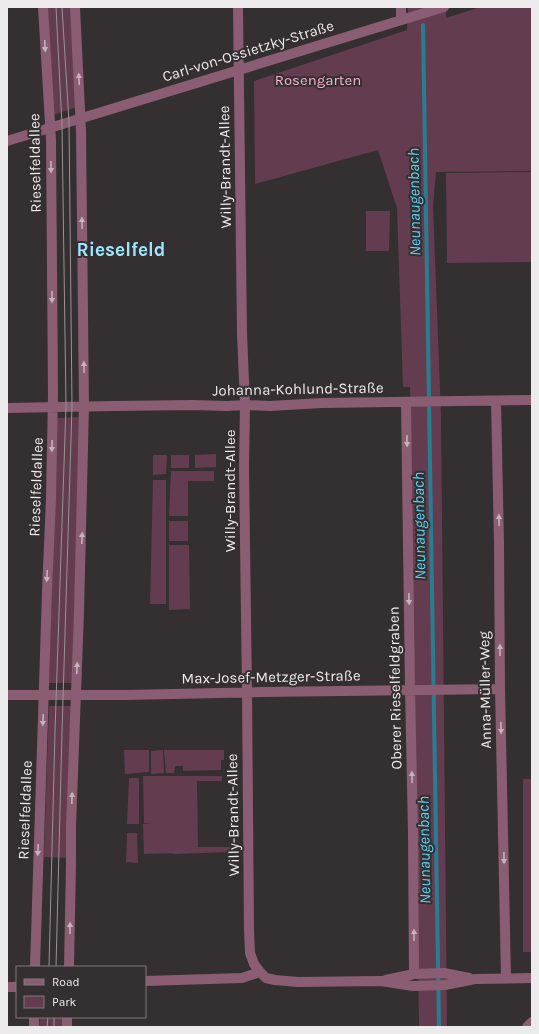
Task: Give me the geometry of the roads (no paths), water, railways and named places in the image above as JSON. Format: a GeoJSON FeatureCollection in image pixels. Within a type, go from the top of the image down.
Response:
{"type":"FeatureCollection","features":[{"type":"Feature","properties":{"kind":"street","name":"Rieselfeldallee"},"geometry":{"type":"LineString","coordinates":[[35,966],[53,407],[52,183],[43,7]]}},
{"type":"Feature","properties":{"kind":"street"},"geometry":{"type":"LineString","coordinates":[[69,966],[71,827],[82,533],[84,406],[81,118],[75,7]]}},
{"type":"Feature","properties":{"kind":"street","name":"Willy-Brandt-Allee"},"geometry":{"type":"LineString","coordinates":[[238,7],[244,405],[249,935],[250,953],[254,964],[260,972]]}},
{"type":"Feature","properties":{"kind":"street"},"geometry":{"type":"LineString","coordinates":[[401,7],[401,20]]}},
{"type":"Feature","properties":{"kind":"street","name":"Carl-von-Ossietzky-Straße"},"geometry":{"type":"LineString","coordinates":[[7,141],[444,7]]}},
{"type":"Feature","properties":{"kind":"street","name":"Anna-Müller-Weg"},"geometry":{"type":"LineString","coordinates":[[496,400],[506,978]]}},
{"type":"Feature","properties":{"kind":"street","name":"Johanna-Kohlund-Straße"},"geometry":{"type":"LineString","coordinates":[[7,408],[192,405],[270,406],[322,403],[532,400]]}},
{"type":"Feature","properties":{"kind":"street","name":"Oberer Rieselfeldgraben"},"geometry":{"type":"LineString","coordinates":[[408,402],[414,974]]}},
{"type":"Feature","properties":{"kind":"street","name":"Max-Josef-Metzger-Straße"},"geometry":{"type":"LineString","coordinates":[[7,695],[500,689]]}},
{"type":"Feature","properties":{"kind":"street"},"geometry":{"type":"LineString","coordinates":[[146,980],[242,978],[260,972],[266,978],[275,980],[298,982],[382,981],[414,986],[445,985],[475,979],[532,978]]}},
{"type":"Feature","properties":{"kind":"street"},"geometry":{"type":"LineString","coordinates":[[382,981],[414,974],[444,973],[475,979]]}},
{"type":"Feature","properties":{"kind":"street"},"geometry":{"type":"LineString","coordinates":[[527,1027],[532,1022]]}},
{"type":"Feature","properties":{"kind":"waterway","name":"Neunaugenbach"},"geometry":{"type":"LineString","coordinates":[[423,25],[439,1027]]}},
{"type":"Feature","properties":{"kind":"tram line"},"geometry":{"type":"LineString","coordinates":[[49,966],[66,406],[62,125],[56,7]]}},
{"type":"Feature","properties":{"kind":"tram line"},"geometry":{"type":"LineString","coordinates":[[56,966],[72,406],[69,122],[62,7]]}},
{"type":"Feature","properties":{"kind":"tram line"},"geometry":{"type":"LineString","coordinates":[[47,1027],[48,1018]]}},
{"type":"Feature","properties":{"kind":"tram line"},"geometry":{"type":"LineString","coordinates":[[54,1018],[54,1027]]}},
{"type":"Feature","properties":{"kind":"district","name":"Rieselfeld"},"geometry":{"type":"Point","coordinates":[121,250]}},
{"type":"Feature","properties":{"kind":"park label","name":"Rosengarten"},"geometry":{"type":"Point","coordinates":[318,80]}}]}
